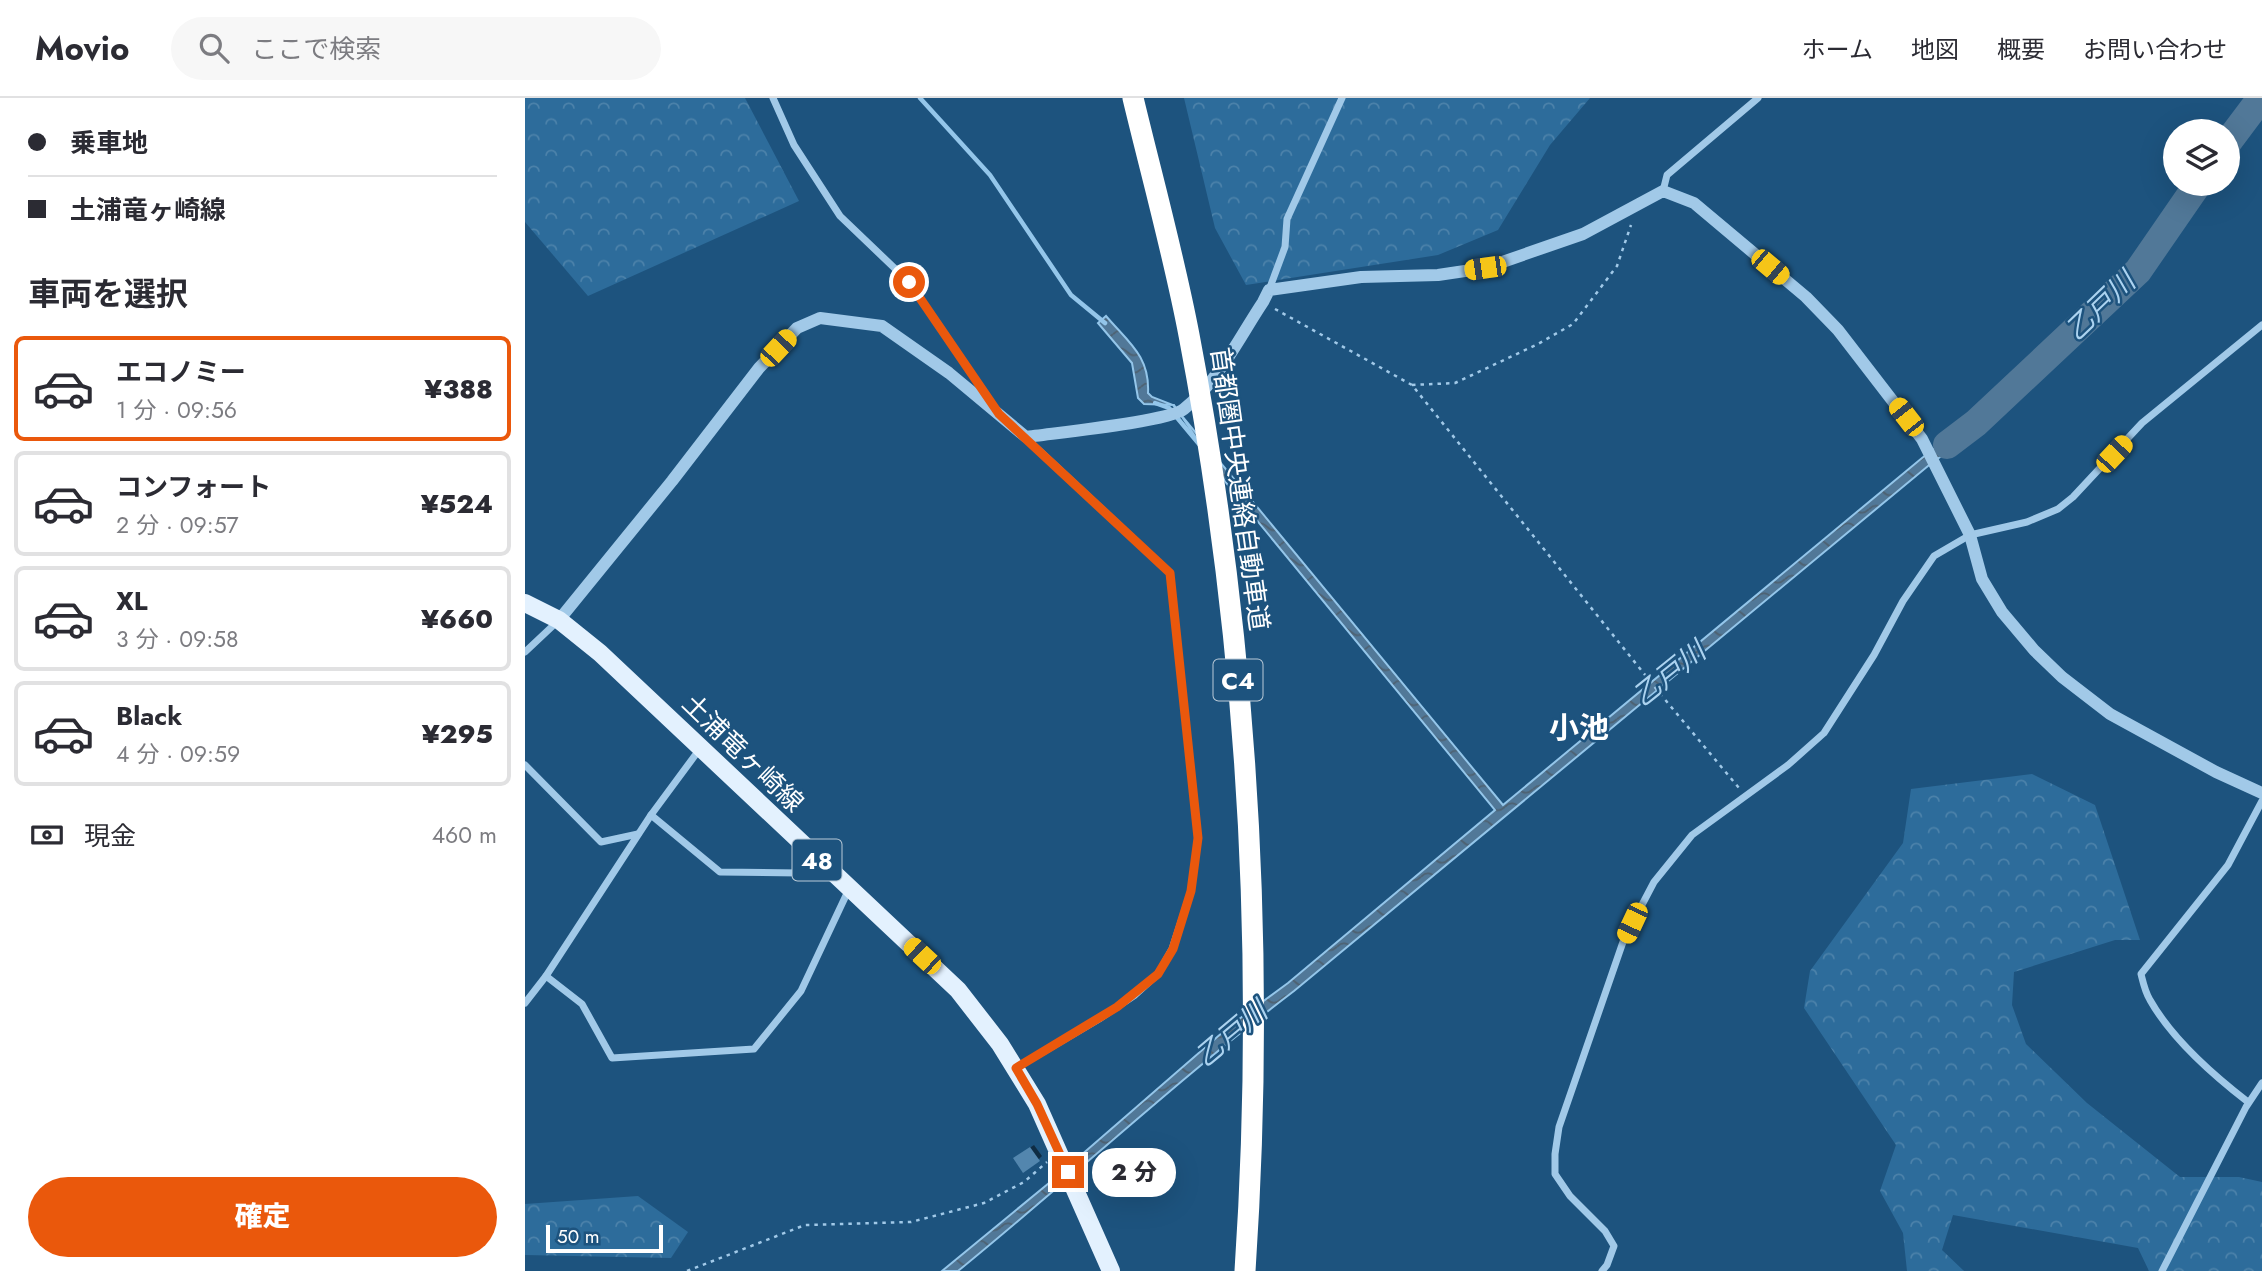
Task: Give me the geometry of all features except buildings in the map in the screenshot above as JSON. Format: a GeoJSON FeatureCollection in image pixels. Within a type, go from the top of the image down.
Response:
{"type":"FeatureCollection","features":[{"type":"Feature","properties":{"kind":"highway","name":"首都圏中央連絡自動車道"},"geometry":{"type":"LineString","coordinates":[[1133,98],[1189,333],[1220,521],[1238,682],[1249,829],[1254,1041],[1251,1183],[1245,1271]]}},
{"type":"Feature","properties":{"kind":"main road","name":"土浦竜ヶ崎線"},"geometry":{"type":"LineString","coordinates":[[525,603],[559,620],[600,653],[958,990],[1016,1068],[1037,1104],[1111,1271]]}},
{"type":"Feature","properties":{"kind":"street"},"geometry":{"type":"LineString","coordinates":[[773,98],[794,145],[840,216],[909,282],[999,414]]}},
{"type":"Feature","properties":{"kind":"street"},"geometry":{"type":"LineString","coordinates":[[1026,437],[1142,421],[1182,411],[1214,379],[1266,296],[1285,247],[1287,219],[1342,98]]}},
{"type":"Feature","properties":{"kind":"street"},"geometry":{"type":"LineString","coordinates":[[1266,296],[1361,277],[1438,275],[1485,268],[1583,234],[1663,191],[1667,175],[1758,98]]}},
{"type":"Feature","properties":{"kind":"street"},"geometry":{"type":"LineString","coordinates":[[1663,191],[1694,204],[1806,297],[1838,330],[1922,439],[1969,535],[1982,579],[2002,612],[2034,650],[2062,677],[2110,714],[2216,772],[2262,793]]}},
{"type":"Feature","properties":{"kind":"street"},"geometry":{"type":"LineString","coordinates":[[525,652],[559,620],[672,481],[759,368],[797,328],[820,318],[882,326],[938,365],[999,414],[1170,573],[1198,838],[1191,891],[1173,949],[1158,974],[1117,1007],[1016,1068]]}},
{"type":"Feature","properties":{"kind":"street"},"geometry":{"type":"LineString","coordinates":[[1602,1271],[1614,1246],[1605,1231],[1570,1196],[1555,1174],[1555,1154],[1559,1127],[1624,939],[1654,882],[1692,835],[1788,765],[1824,733],[1874,655],[1903,601],[1934,556],[1969,535],[2027,522],[2058,509],[2073,497],[2142,423],[2262,325]]}},
{"type":"Feature","properties":{"kind":"street"},"geometry":{"type":"LineString","coordinates":[[525,1003],[546,976],[651,815],[701,748]]}},
{"type":"Feature","properties":{"kind":"street"},"geometry":{"type":"LineString","coordinates":[[525,765],[601,842],[638,834]]}},
{"type":"Feature","properties":{"kind":"street"},"geometry":{"type":"LineString","coordinates":[[2248,1102],[2215,1077],[2168,1025],[2149,998],[2141,974],[2228,864],[2262,801]]}},
{"type":"Feature","properties":{"kind":"street"},"geometry":{"type":"LineString","coordinates":[[651,815],[720,872],[800,873],[818,861]]}},
{"type":"Feature","properties":{"kind":"street"},"geometry":{"type":"LineString","coordinates":[[546,976],[582,1004],[612,1058],[754,1049],[801,991],[850,887]]}},
{"type":"Feature","properties":{"kind":"street"},"geometry":{"type":"LineString","coordinates":[[525,986],[533,993]]}},
{"type":"Feature","properties":{"kind":"street"},"geometry":{"type":"LineString","coordinates":[[2162,1271],[2248,1102],[2262,1083]]}},
{"type":"Feature","properties":{"kind":"path"},"geometry":{"type":"LineString","coordinates":[[1412,385],[1455,383],[1538,344],[1573,324],[1617,265],[1638,204]]}},
{"type":"Feature","properties":{"kind":"path"},"geometry":{"type":"LineString","coordinates":[[1266,296],[1412,385],[1662,696],[1745,794]]}},
{"type":"Feature","properties":{"kind":"path"},"geometry":{"type":"LineString","coordinates":[[687,1271],[806,1225],[911,1222],[984,1203],[1024,1182],[1060,1154]]}},
{"type":"Feature","properties":{"kind":"green space"},"geometry":{"type":"Polygon","coordinates":[[[525,98],[745,98],[799,201],[588,296],[525,222],[525,98]]]}},
{"type":"Feature","properties":{"kind":"green space"},"geometry":{"type":"Polygon","coordinates":[[[1184,98],[1590,98],[1550,145],[1498,230],[1438,255],[1246,285],[1215,228],[1184,98]]]}},
{"type":"Feature","properties":{"kind":"green space"},"geometry":{"type":"Polygon","coordinates":[[[2032,774],[2095,805],[2140,940],[2115,940],[2014,972],[2012,1005],[2026,1044],[2087,1103],[2180,1177],[2239,1177],[2262,1182],[2262,1271],[2149,1271],[2138,1248],[1953,1215],[1942,1250],[1964,1271],[1907,1271],[1903,1233],[1880,1191],[1896,1145],[1804,1008],[1810,971],[1903,843],[1911,789],[2032,774]]]}},
{"type":"Feature","properties":{"kind":"green space"},"geometry":{"type":"Polygon","coordinates":[[[638,1196],[688,1232],[671,1258],[525,1255],[525,1204],[638,1196]]]}},
{"type":"Feature","properties":{"kind":"water"},"geometry":{"type":"Polygon","coordinates":[[[1106,316],[1141,359],[1148,380],[1148,393],[1173,405],[1144,404],[1138,398],[1132,363],[1098,323],[1106,316]]]}},
{"type":"Feature","properties":{"kind":"water"},"geometry":{"type":"Polygon","coordinates":[[[1178,411],[1503,805],[1922,458],[1973,420],[1979,428],[1928,466],[1294,991],[1208,1059],[958,1271],[942,1271],[1049,1183],[1231,1025],[1288,983],[1495,810],[1227,484],[1178,411]]]}},
{"type":"Feature","properties":{"kind":"waterway"},"geometry":{"type":"LineString","coordinates":[[920,98],[990,175],[1071,295],[1105,323]]}},
{"type":"Feature","properties":{"kind":"waterway","name":"乙戸川"},"geometry":{"type":"LineString","coordinates":[[2240,126],[2261,98]]}},
{"type":"Feature","properties":{"kind":"waterway","name":"乙戸川"},"geometry":{"type":"LineString","coordinates":[[1947,445],[1976,423],[2138,271],[2190,196]]}},
{"type":"Feature","properties":{"kind":"waterway"},"geometry":{"type":"LineString","coordinates":[[1155,403],[1169,408],[1199,444]]}},
{"type":"Feature","properties":{"kind":"district","name":"小池"},"geometry":{"type":"Point","coordinates":[1579,727]}},
{"type":"Feature","properties":{"kind":"route"},"geometry":{"type":"LineString","coordinates":[[909,282],[999,414],[1170,573],[1198,838],[1191,891],[1173,949],[1158,974],[1135,995],[1099,1019],[1016,1068],[1037,1104],[1068,1172]]}}]}
